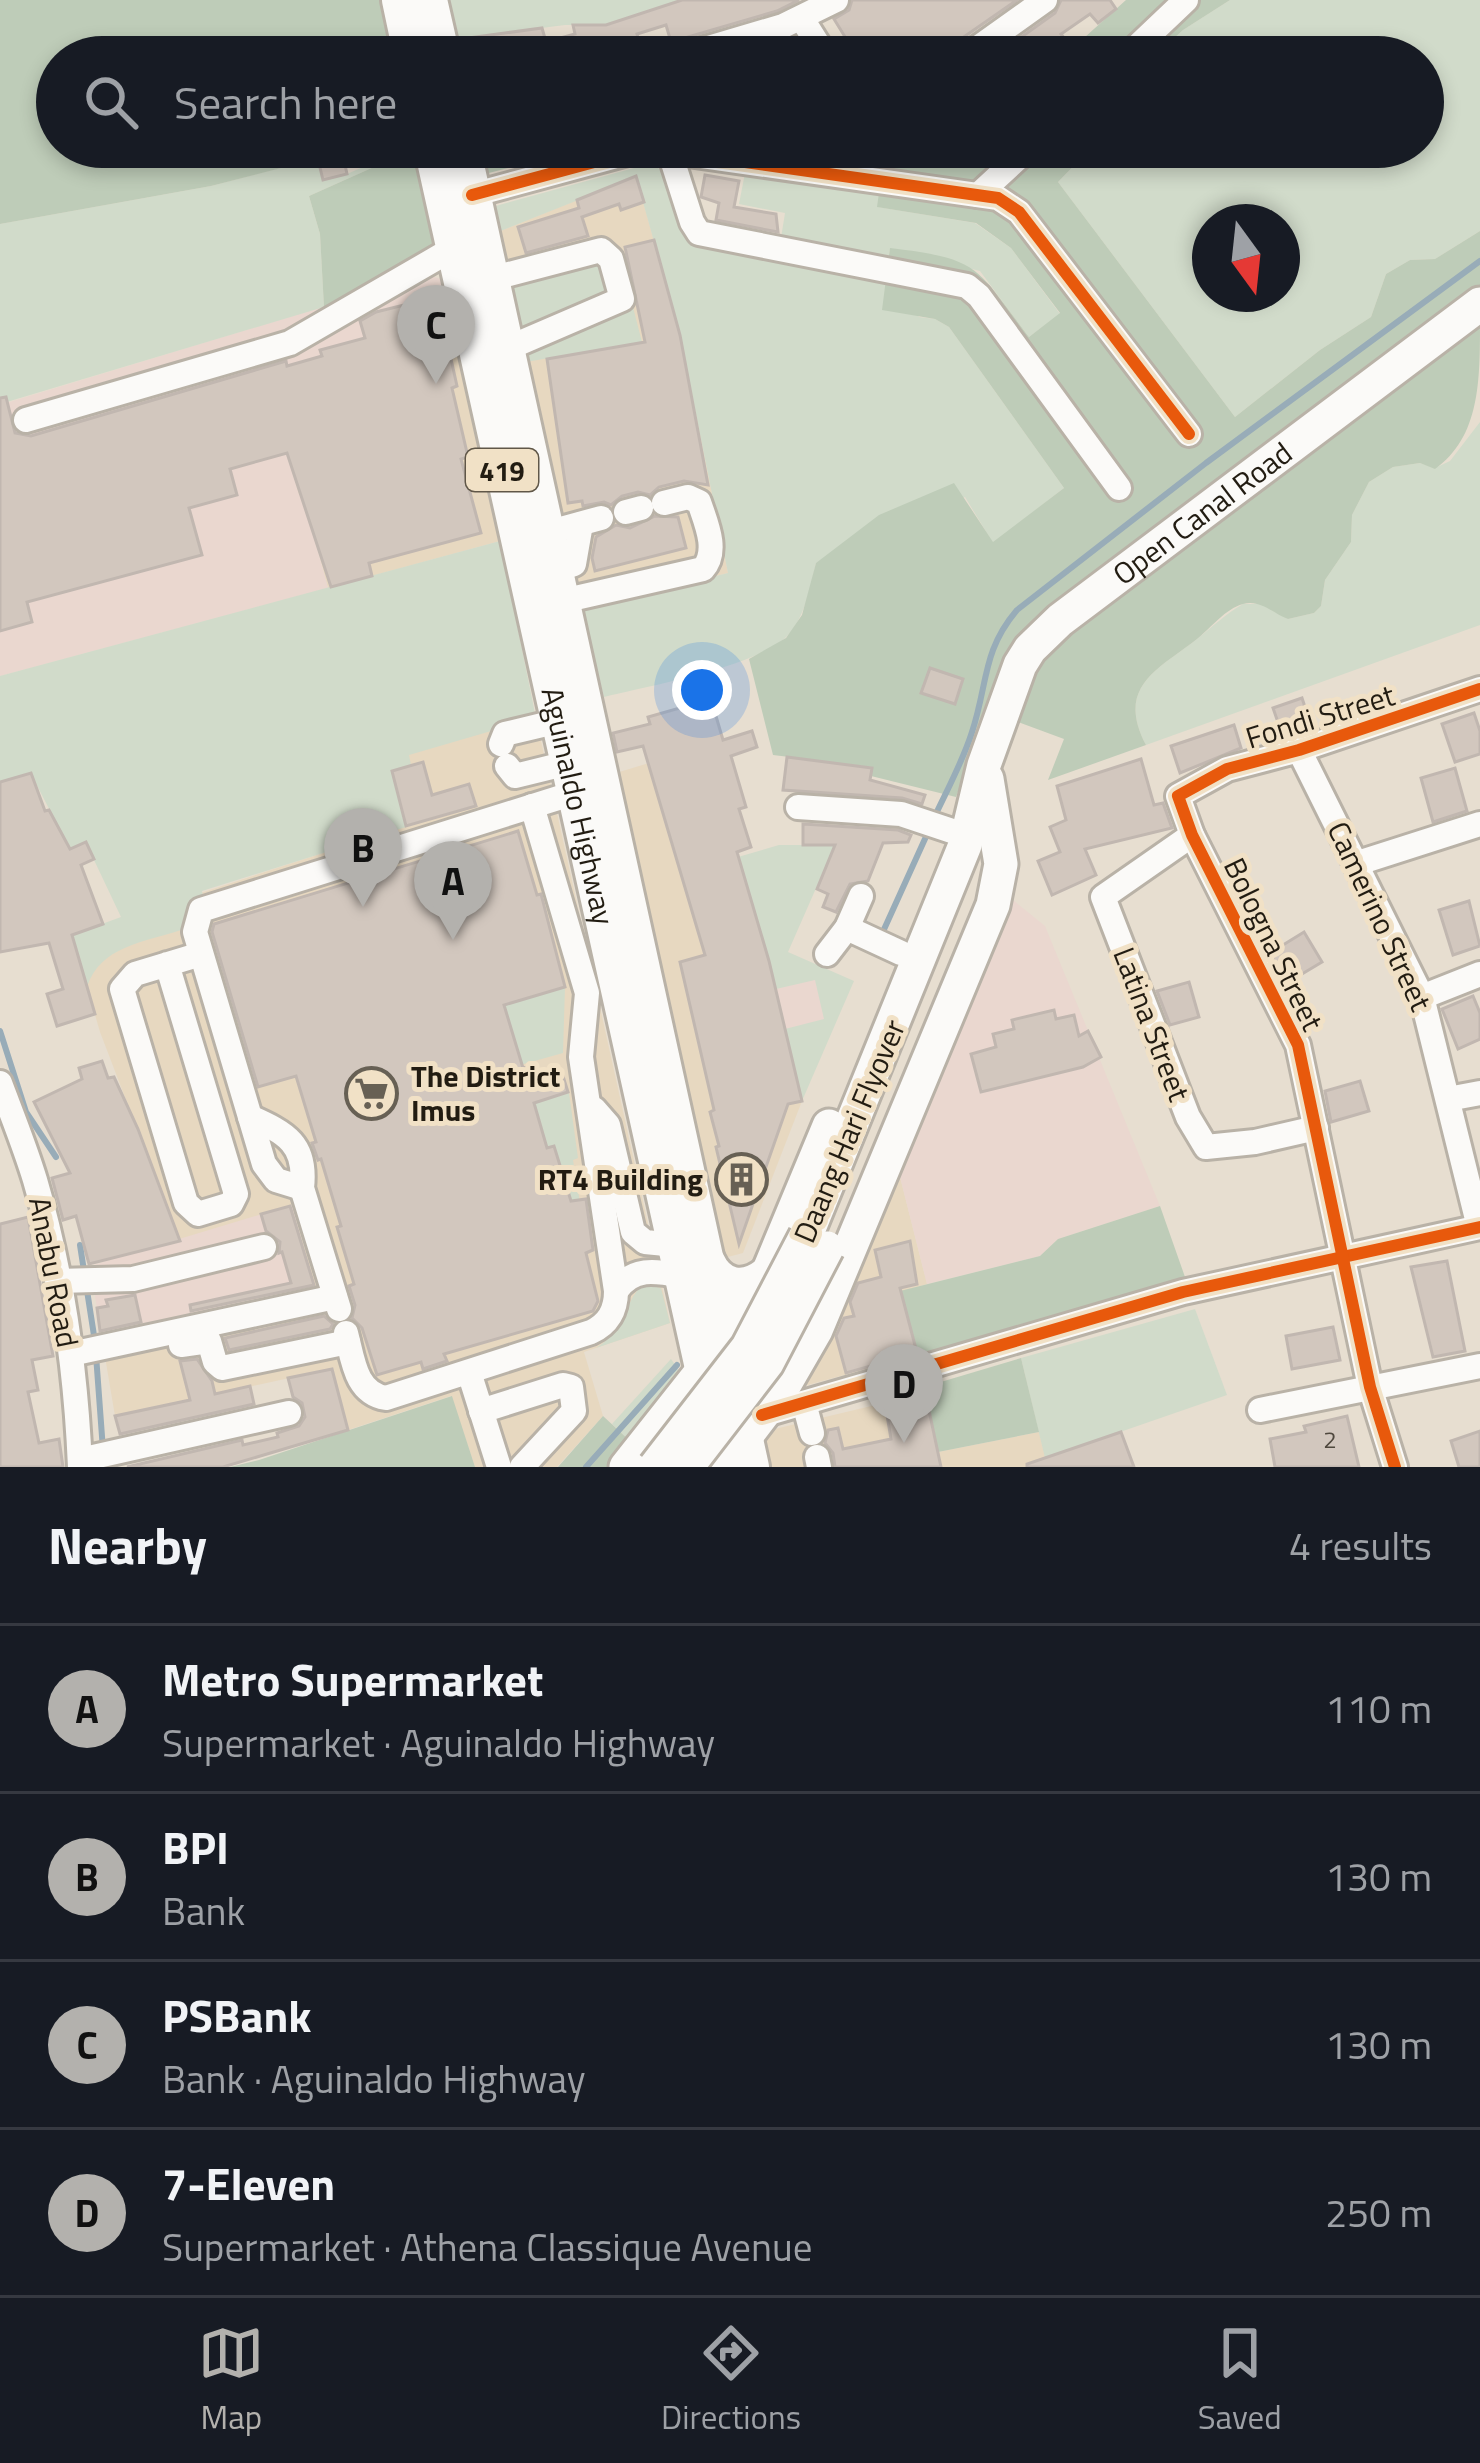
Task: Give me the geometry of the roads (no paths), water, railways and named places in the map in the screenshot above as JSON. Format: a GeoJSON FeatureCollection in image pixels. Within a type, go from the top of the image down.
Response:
{"type":"FeatureCollection","features":[{"type":"Feature","properties":{"kind":"highway"},"geometry":{"type":"LineString","coordinates":[[400,0],[408,36]]}},
{"type":"Feature","properties":{"kind":"highway"},"geometry":{"type":"LineString","coordinates":[[430,0],[438,36]]}},
{"type":"Feature","properties":{"kind":"highway","name":"Aguinaldo Highway"},"geometry":{"type":"LineString","coordinates":[[437,168],[454,248],[554,591],[618,995],[738,1453]]}},
{"type":"Feature","properties":{"kind":"highway","name":"Aguinaldo Highway"},"geometry":{"type":"LineString","coordinates":[[466,168],[506,349],[621,514],[554,591],[559,721],[582,780]]}},
{"type":"Feature","properties":{"kind":"highway"},"geometry":{"type":"LineString","coordinates":[[689,1261],[735,1286],[760,1287]]}},
{"type":"Feature","properties":{"kind":"main road","name":"Open Canal Road"},"geometry":{"type":"LineString","coordinates":[[984,765],[1020,665],[1045,634],[1480,304]]}},
{"type":"Feature","properties":{"kind":"main road"},"geometry":{"type":"LineString","coordinates":[[627,1467],[715,1360],[760,1287],[901,953],[938,825],[984,765]]}},
{"type":"Feature","properties":{"kind":"main road"},"geometry":{"type":"LineString","coordinates":[[738,1453],[816,1330],[993,905],[1001,864],[984,765]]}},
{"type":"Feature","properties":{"kind":"main road","name":"Daang Hari Flyover"},"geometry":{"type":"LineString","coordinates":[[687,1467],[749,1390],[790,1324],[853,1192],[865,1127],[965,845],[984,765]]}},
{"type":"Feature","properties":{"kind":"main road","name":"Daang Hari Flyover"},"geometry":{"type":"LineString","coordinates":[[655,1467],[714,1396],[761,1327],[865,1127],[998,834]]}},
{"type":"Feature","properties":{"kind":"main road"},"geometry":{"type":"LineString","coordinates":[[760,1287],[755,1318],[774,1337],[792,1341],[816,1330]]}},
{"type":"Feature","properties":{"kind":"main road"},"geometry":{"type":"LineString","coordinates":[[627,1467],[657,1459],[675,1467]]}},
{"type":"Feature","properties":{"kind":"street"},"geometry":{"type":"LineString","coordinates":[[747,36],[802,19],[836,0]]}},
{"type":"Feature","properties":{"kind":"street"},"geometry":{"type":"LineString","coordinates":[[994,36],[1045,0]]}},
{"type":"Feature","properties":{"kind":"street"},"geometry":{"type":"LineString","coordinates":[[1148,36],[1186,0]]}},
{"type":"Feature","properties":{"kind":"street"},"geometry":{"type":"LineString","coordinates":[[802,19],[813,36]]}},
{"type":"Feature","properties":{"kind":"street"},"geometry":{"type":"LineString","coordinates":[[472,195],[567,168]]}},
{"type":"Feature","properties":{"kind":"street"},"geometry":{"type":"LineString","coordinates":[[675,168],[700,233],[967,286],[980,296],[1119,488]]}},
{"type":"Feature","properties":{"kind":"street"},"geometry":{"type":"LineString","coordinates":[[793,168],[998,198],[1019,212],[1189,434]]}},
{"type":"Feature","properties":{"kind":"street"},"geometry":{"type":"LineString","coordinates":[[978,195],[1007,168]]}},
{"type":"Feature","properties":{"kind":"street"},"geometry":{"type":"LineString","coordinates":[[26,420],[290,343],[454,248]]}},
{"type":"Feature","properties":{"kind":"street"},"geometry":{"type":"LineString","coordinates":[[490,279],[605,251],[622,299],[506,349]]}},
{"type":"Feature","properties":{"kind":"street"},"geometry":{"type":"LineString","coordinates":[[554,591],[703,569],[712,556],[699,502],[692,497],[621,514]]}},
{"type":"Feature","properties":{"kind":"street","name":"Fondi Street"},"geometry":{"type":"LineString","coordinates":[[1178,796],[1226,770],[1480,689]]}},
{"type":"Feature","properties":{"kind":"street"},"geometry":{"type":"LineString","coordinates":[[559,721],[505,734],[504,755],[515,776],[582,780]]}},
{"type":"Feature","properties":{"kind":"street","name":"Camerino Street"},"geometry":{"type":"LineString","coordinates":[[1299,750],[1422,997],[1480,1227]]}},
{"type":"Feature","properties":{"kind":"street"},"geometry":{"type":"LineString","coordinates":[[302,1188],[271,1175],[195,932],[196,918],[215,903],[532,806],[582,780]]}},
{"type":"Feature","properties":{"kind":"street","name":"Bologna Street"},"geometry":{"type":"LineString","coordinates":[[1178,796],[1192,835],[1298,1046],[1370,1388],[1395,1467]]}},
{"type":"Feature","properties":{"kind":"street"},"geometry":{"type":"LineString","coordinates":[[221,1145],[253,1126],[292,1139],[302,1168],[302,1188],[363,1386],[379,1397],[598,1328],[614,1308],[616,1292],[580,1047],[618,995],[532,806]]}},
{"type":"Feature","properties":{"kind":"street"},"geometry":{"type":"LineString","coordinates":[[799,807],[901,814],[938,825]]}},
{"type":"Feature","properties":{"kind":"street"},"geometry":{"type":"LineString","coordinates":[[1358,863],[1480,824]]}},
{"type":"Feature","properties":{"kind":"street","name":"Latina Street"},"geometry":{"type":"LineString","coordinates":[[1192,835],[1103,897],[1188,1117],[1206,1147],[1316,1128]]}},
{"type":"Feature","properties":{"kind":"street"},"geometry":{"type":"LineString","coordinates":[[827,954],[847,928],[861,896]]}},
{"type":"Feature","properties":{"kind":"street"},"geometry":{"type":"LineString","coordinates":[[847,928],[901,953]]}},
{"type":"Feature","properties":{"kind":"street"},"geometry":{"type":"LineString","coordinates":[[166,964],[235,1189],[234,1200],[204,1213],[193,1212],[186,1203],[123,995],[130,976],[166,964],[202,954]]}},
{"type":"Feature","properties":{"kind":"street"},"geometry":{"type":"LineString","coordinates":[[1422,997],[1480,974]]}},
{"type":"Feature","properties":{"kind":"street","name":"Anabu Road"},"geometry":{"type":"LineString","coordinates":[[0,1083],[76,1279],[87,1351],[92,1459]]}},
{"type":"Feature","properties":{"kind":"street"},"geometry":{"type":"LineString","coordinates":[[1448,1099],[1480,1093]]}},
{"type":"Feature","properties":{"kind":"street"},"geometry":{"type":"LineString","coordinates":[[588,1101],[608,1125],[633,1232],[689,1261]]}},
{"type":"Feature","properties":{"kind":"street"},"geometry":{"type":"LineString","coordinates":[[738,1453],[804,1403],[1183,1292],[1480,1227]]}},
{"type":"Feature","properties":{"kind":"street"},"geometry":{"type":"LineString","coordinates":[[76,1279],[133,1279],[264,1247]]}},
{"type":"Feature","properties":{"kind":"street"},"geometry":{"type":"LineString","coordinates":[[616,1292],[626,1278],[689,1261]]}},
{"type":"Feature","properties":{"kind":"street"},"geometry":{"type":"LineString","coordinates":[[181,1346],[208,1341],[222,1368],[342,1321]]}},
{"type":"Feature","properties":{"kind":"street"},"geometry":{"type":"LineString","coordinates":[[87,1351],[342,1321]]}},
{"type":"Feature","properties":{"kind":"street"},"geometry":{"type":"LineString","coordinates":[[1260,1410],[1480,1366]]}},
{"type":"Feature","properties":{"kind":"street"},"geometry":{"type":"LineString","coordinates":[[469,1372],[499,1467]]}},
{"type":"Feature","properties":{"kind":"street"},"geometry":{"type":"LineString","coordinates":[[482,1411],[563,1385],[571,1387],[574,1411],[522,1467]]}},
{"type":"Feature","properties":{"kind":"street"},"geometry":{"type":"LineString","coordinates":[[804,1403],[816,1452]]}},
{"type":"Feature","properties":{"kind":"street"},"geometry":{"type":"LineString","coordinates":[[92,1459],[289,1413]]}},
{"type":"Feature","properties":{"kind":"waterway"},"geometry":{"type":"LineString","coordinates":[[934,818],[968,743],[997,640],[1017,610],[1206,463],[1480,261]]}},
{"type":"Feature","properties":{"kind":"waterway"},"geometry":{"type":"LineString","coordinates":[[881,936],[929,830]]}},
{"type":"Feature","properties":{"kind":"waterway"},"geometry":{"type":"LineString","coordinates":[[0,1031],[26,1112],[56,1157]]}},
{"type":"Feature","properties":{"kind":"waterway"},"geometry":{"type":"LineString","coordinates":[[80,1245],[84,1271]]}},
{"type":"Feature","properties":{"kind":"waterway"},"geometry":{"type":"LineString","coordinates":[[86,1284],[95,1342]]}},
{"type":"Feature","properties":{"kind":"waterway"},"geometry":{"type":"LineString","coordinates":[[96,1355],[103,1450]]}},
{"type":"Feature","properties":{"kind":"waterway"},"geometry":{"type":"LineString","coordinates":[[586,1467],[677,1365]]}},
{"type":"Feature","properties":{"kind":"place","name":"PSBank"},"geometry":{"type":"Point","coordinates":[436,384]}},
{"type":"Feature","properties":{"kind":"place","name":"BPI"},"geometry":{"type":"Point","coordinates":[363,907]}},
{"type":"Feature","properties":{"kind":"place","name":"Metro Supermarket"},"geometry":{"type":"Point","coordinates":[453,940]}},
{"type":"Feature","properties":{"kind":"place","name":"The District Imus"},"geometry":{"type":"Point","coordinates":[372,1093]}},
{"type":"Feature","properties":{"kind":"place","name":"RT4 Building"},"geometry":{"type":"Point","coordinates":[742,1179]}},
{"type":"Feature","properties":{"kind":"place","name":"7-Eleven"},"geometry":{"type":"Point","coordinates":[904,1443]}}]}
